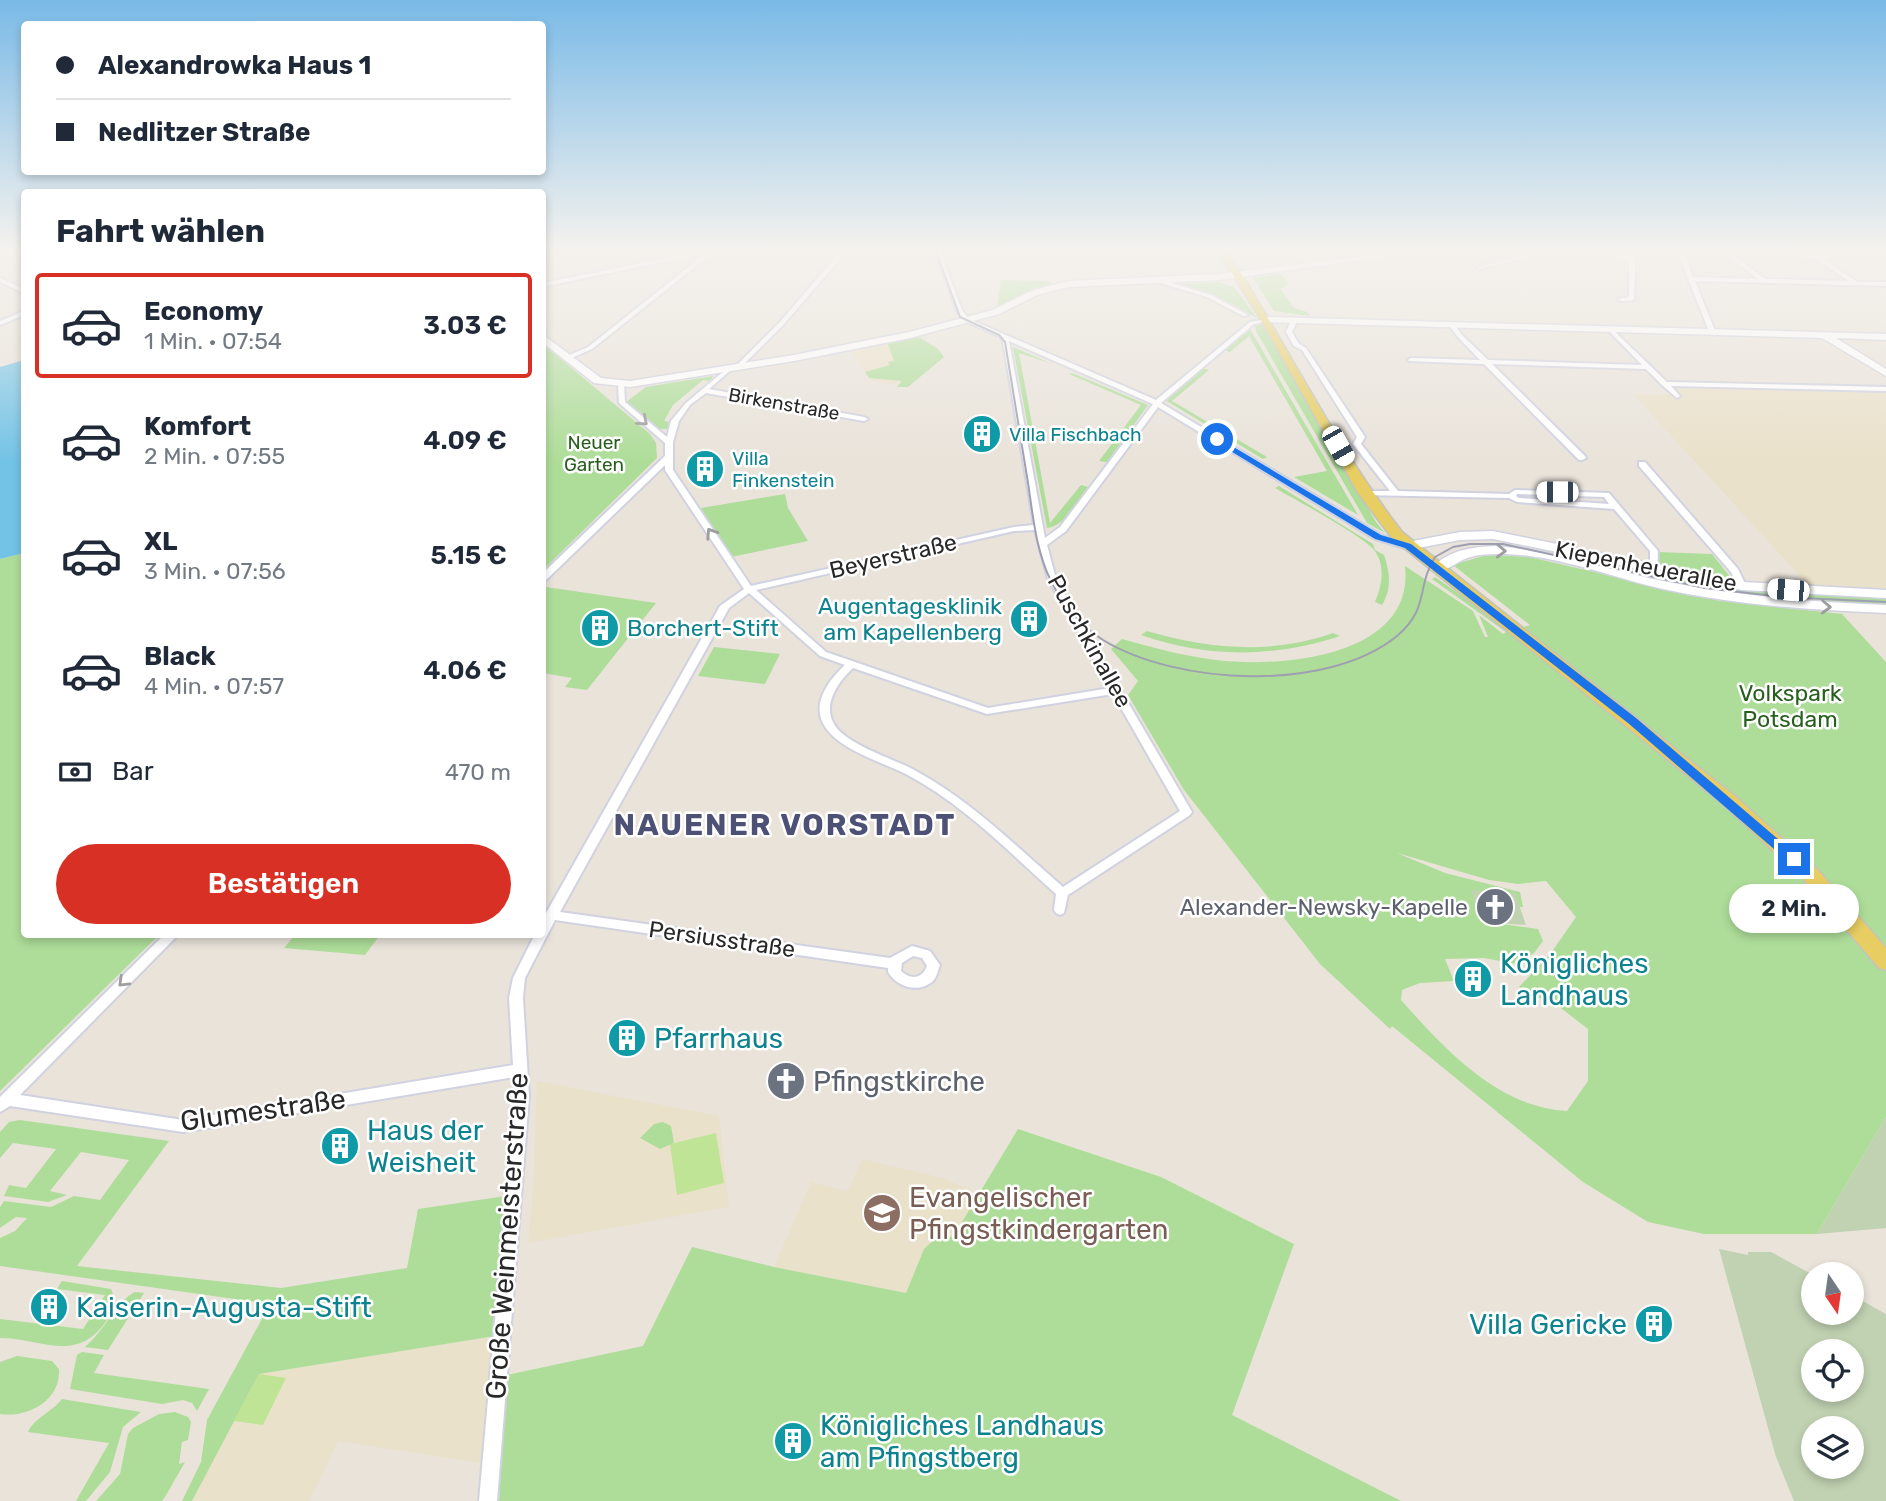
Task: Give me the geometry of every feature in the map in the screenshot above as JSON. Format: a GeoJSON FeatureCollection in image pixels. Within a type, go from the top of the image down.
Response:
{"type":"FeatureCollection","features":[{"type":"Feature","properties":{"kind":"main road"},"geometry":{"type":"LineString","coordinates":[[1267,321],[1365,493],[1408,546],[1632,720],[1739,809],[1811,875],[1886,962]]}},
{"type":"Feature","properties":{"kind":"street"},"geometry":{"type":"LineString","coordinates":[[567,358],[590,348],[623,321]]}},
{"type":"Feature","properties":{"kind":"street"},"geometry":{"type":"LineString","coordinates":[[784,321],[734,368],[703,390],[678,415],[668,442],[669,470],[749,589],[823,653],[987,711],[1117,690]]}},
{"type":"Feature","properties":{"kind":"street"},"geometry":{"type":"LineString","coordinates":[[546,340],[598,381],[621,384],[855,347],[963,321]]}},
{"type":"Feature","properties":{"kind":"street"},"geometry":{"type":"LineString","coordinates":[[969,321],[1157,402],[1378,537],[1408,546]]}},
{"type":"Feature","properties":{"kind":"street"},"geometry":{"type":"LineString","coordinates":[[1042,545],[1063,529],[1157,402],[1252,323],[1261,321]]}},
{"type":"Feature","properties":{"kind":"street"},"geometry":{"type":"LineString","coordinates":[[1294,321],[1289,332],[1292,338],[1304,349],[1362,438],[1357,444],[1364,455],[1396,493]]}},
{"type":"Feature","properties":{"kind":"street"},"geometry":{"type":"LineString","coordinates":[[1296,321],[1886,337]]}},
{"type":"Feature","properties":{"kind":"street"},"geometry":{"type":"LineString","coordinates":[[1708,321],[1712,331]]}},
{"type":"Feature","properties":{"kind":"street"},"geometry":{"type":"LineString","coordinates":[[1452,325],[1582,458]]}},
{"type":"Feature","properties":{"kind":"street"},"geometry":{"type":"LineString","coordinates":[[1610,329],[1677,396]]}},
{"type":"Feature","properties":{"kind":"street"},"geometry":{"type":"LineString","coordinates":[[1824,335],[1886,373]]}},
{"type":"Feature","properties":{"kind":"street"},"geometry":{"type":"LineString","coordinates":[[1837,335],[1886,365]]}},
{"type":"Feature","properties":{"kind":"street","name":"Puschkinallee"},"geometry":{"type":"LineString","coordinates":[[1003,336],[1038,527],[1052,579],[1186,812],[1062,893]]}},
{"type":"Feature","properties":{"kind":"street"},"geometry":{"type":"LineString","coordinates":[[1411,360],[1648,368]]}},
{"type":"Feature","properties":{"kind":"street"},"geometry":{"type":"LineString","coordinates":[[621,384],[620,398],[668,442]]}},
{"type":"Feature","properties":{"kind":"street"},"geometry":{"type":"LineString","coordinates":[[1664,384],[1886,389]]}},
{"type":"Feature","properties":{"kind":"street","name":"Birkenstraße"},"geometry":{"type":"LineString","coordinates":[[703,390],[864,419]]}},
{"type":"Feature","properties":{"kind":"street"},"geometry":{"type":"LineString","coordinates":[[546,575],[668,458]]}},
{"type":"Feature","properties":{"kind":"street"},"geometry":{"type":"LineString","coordinates":[[1642,464],[1735,571],[1742,586]]}},
{"type":"Feature","properties":{"kind":"street"},"geometry":{"type":"LineString","coordinates":[[1365,493],[1511,496],[1539,502],[1616,507],[1654,551],[1654,570]]}},
{"type":"Feature","properties":{"kind":"street","name":"Beyerstraße"},"geometry":{"type":"LineString","coordinates":[[749,589],[1014,529],[1038,527]]}},
{"type":"Feature","properties":{"kind":"street","name":"Kiepenheuerallee"},"geometry":{"type":"LineString","coordinates":[[1408,546],[1460,536],[1501,536],[1654,570],[1742,586],[1886,594]]}},
{"type":"Feature","properties":{"kind":"street","name":"Kiepenheuerallee"},"geometry":{"type":"LineString","coordinates":[[1437,569],[1445,561],[1461,555],[1510,551],[1725,597],[1799,606],[1886,609]]}},
{"type":"Feature","properties":{"kind":"street","name":"Große Weinmeisterstraße"},"geometry":{"type":"LineString","coordinates":[[546,925],[725,606],[749,589]]}},
{"type":"Feature","properties":{"kind":"street"},"geometry":{"type":"LineString","coordinates":[[851,665],[840,674],[828,697],[827,720],[831,728],[842,737],[912,772],[954,798],[1062,893],[1060,910]]}},
{"type":"Feature","properties":{"kind":"street","name":"Persiusstraße"},"geometry":{"type":"LineString","coordinates":[[551,915],[894,964]]}},
{"type":"Feature","properties":{"kind":"street"},"geometry":{"type":"LineString","coordinates":[[3,1102],[169,938]]}},
{"type":"Feature","properties":{"kind":"street","name":"Große Weinmeisterstraße"},"geometry":{"type":"LineString","coordinates":[[488,1501],[522,1096],[516,998],[519,978],[539,938]]}},
{"type":"Feature","properties":{"kind":"street","name":"Glumestraße"},"geometry":{"type":"LineString","coordinates":[[3,1102],[183,1126],[521,1070]]}},
{"type":"Feature","properties":{"kind":"shaded area"},"geometry":{"type":"Polygon","coordinates":[[[888,344],[900,373],[920,377],[908,387],[872,381],[850,352],[888,344]]]}},
{"type":"Feature","properties":{"kind":"shaded area"},"geometry":{"type":"Polygon","coordinates":[[[1671,387],[1886,391],[1886,590],[1812,589],[1633,394],[1678,395],[1671,387]]]}},
{"type":"Feature","properties":{"kind":"shaded area"},"geometry":{"type":"Polygon","coordinates":[[[537,1081],[719,1116],[729,1207],[528,1243],[533,1191],[537,1081]]]}},
{"type":"Feature","properties":{"kind":"shaded area","name":"Evangelischer Pfingstkindergarten"},"geometry":{"type":"Polygon","coordinates":[[[862,1159],[943,1178],[978,1193],[953,1237],[924,1249],[907,1293],[774,1267],[811,1182],[848,1191],[862,1159]]]}},
{"type":"Feature","properties":{"kind":"shaded area"},"geometry":{"type":"Polygon","coordinates":[[[495,1336],[482,1463],[338,1441],[310,1501],[192,1501],[259,1374],[495,1336]]]}},
{"type":"Feature","properties":{"kind":"green space"},"geometry":{"type":"Polygon","coordinates":[[[1262,325],[1376,522],[1385,533],[1367,523],[1256,331],[1255,326],[1262,325]]]}},
{"type":"Feature","properties":{"kind":"green space"},"geometry":{"type":"Polygon","coordinates":[[[1250,329],[1358,515],[1294,477],[1327,471],[1249,336],[1230,352],[1224,350],[1250,329]]]}},
{"type":"Feature","properties":{"kind":"green space"},"geometry":{"type":"Polygon","coordinates":[[[919,337],[938,349],[944,357],[908,387],[897,387],[902,381],[869,378],[865,372],[890,365],[888,362],[894,361],[888,344],[919,337]]]}},
{"type":"Feature","properties":{"kind":"green space","name":"Neuer Garten"},"geometry":{"type":"Polygon","coordinates":[[[546,347],[650,434],[656,443],[657,458],[546,567],[546,347]]]}},
{"type":"Feature","properties":{"kind":"green space"},"geometry":{"type":"Polygon","coordinates":[[[1013,347],[1052,364],[1019,353],[1050,523],[1081,485],[1088,487],[1060,523],[1047,528],[1013,347]]]}},
{"type":"Feature","properties":{"kind":"green space"},"geometry":{"type":"Polygon","coordinates":[[[1202,368],[1209,370],[1172,401],[1267,457],[1263,459],[1165,400],[1202,368]]]}},
{"type":"Feature","properties":{"kind":"green space"},"geometry":{"type":"Polygon","coordinates":[[[1069,374],[1148,405],[1107,462],[1099,461],[1141,405],[1069,374]]]}},
{"type":"Feature","properties":{"kind":"green space"},"geometry":{"type":"Polygon","coordinates":[[[713,376],[710,381],[703,380],[673,405],[664,421],[671,422],[667,429],[660,429],[626,402],[646,387],[713,376]]]}},
{"type":"Feature","properties":{"kind":"green space"},"geometry":{"type":"Polygon","coordinates":[[[1279,486],[1373,544],[1375,550],[1384,555],[1389,580],[1382,605],[1375,602],[1382,576],[1380,562],[1374,550],[1343,527],[1275,488],[1279,486]]]}},
{"type":"Feature","properties":{"kind":"green space"},"geometry":{"type":"Polygon","coordinates":[[[785,494],[788,508],[808,541],[731,557],[701,508],[785,494]]]}},
{"type":"Feature","properties":{"kind":"green space"},"geometry":{"type":"Polygon","coordinates":[[[1657,552],[1712,554],[1731,578],[1658,565],[1657,552]]]}},
{"type":"Feature","properties":{"kind":"green space"},"geometry":{"type":"Polygon","coordinates":[[[21,554],[21,938],[156,938],[0,1091],[0,559],[21,554]]]}},
{"type":"Feature","properties":{"kind":"green space","name":"Volkspark Potsdam"},"geometry":{"type":"Polygon","coordinates":[[[1486,555],[1529,557],[1721,601],[1842,614],[1886,662],[1886,1117],[1817,1234],[1704,1234],[1648,1222],[1583,1182],[1392,1026],[1390,1029],[1320,964],[1184,790],[1128,695],[1138,681],[1111,649],[1122,639],[1192,656],[1243,662],[1307,658],[1339,650],[1367,638],[1389,620],[1402,596],[1405,566],[1473,611],[1485,637],[1488,637],[1479,615],[1503,634],[1506,632],[1432,579],[1435,577],[1512,631],[1530,625],[1453,565],[1486,555]],[[1397,853],[1445,873],[1520,892],[1523,907],[1519,907],[1514,893],[1480,921],[1538,929],[1543,941],[1534,953],[1517,964],[1484,958],[1445,959],[1454,981],[1420,983],[1402,990],[1401,1000],[1454,1056],[1495,1087],[1542,1107],[1567,1111],[1588,1081],[1588,1029],[1548,998],[1526,998],[1519,987],[1551,953],[1576,917],[1546,881],[1518,884],[1489,880],[1397,853]]]}},
{"type":"Feature","properties":{"kind":"green space"},"geometry":{"type":"Polygon","coordinates":[[[1642,569],[1692,580],[1886,596],[1886,606],[1762,600],[1641,578],[1642,569]]]}},
{"type":"Feature","properties":{"kind":"green space"},"geometry":{"type":"Polygon","coordinates":[[[546,587],[656,603],[587,690],[565,687],[572,678],[546,674],[546,587]]]}},
{"type":"Feature","properties":{"kind":"green space"},"geometry":{"type":"Polygon","coordinates":[[[1147,631],[1194,642],[1240,647],[1286,644],[1333,633],[1340,636],[1291,648],[1240,652],[1165,643],[1141,635],[1147,631]]]}},
{"type":"Feature","properties":{"kind":"green space"},"geometry":{"type":"Polygon","coordinates":[[[714,647],[780,654],[765,684],[698,676],[714,647]]]}},
{"type":"Feature","properties":{"kind":"green space"},"geometry":{"type":"Polygon","coordinates":[[[1471,890],[1515,893],[1526,925],[1481,922],[1471,890]]]}},
{"type":"Feature","properties":{"kind":"green space"},"geometry":{"type":"Polygon","coordinates":[[[292,938],[378,938],[365,955],[284,948],[292,938]]]}},
{"type":"Feature","properties":{"kind":"green space"},"geometry":{"type":"Polygon","coordinates":[[[1886,1117],[1886,1228],[1817,1234],[1886,1117]]]}},
{"type":"Feature","properties":{"kind":"green space"},"geometry":{"type":"Polygon","coordinates":[[[20,1120],[169,1141],[77,1266],[281,1288],[407,1268],[418,1209],[506,1196],[495,1336],[259,1374],[192,1501],[182,1501],[201,1462],[207,1420],[270,1304],[0,1266],[0,1238],[15,1231],[27,1218],[16,1217],[0,1228],[0,1207],[4,1201],[51,1207],[74,1196],[100,1200],[129,1160],[81,1152],[50,1191],[67,1195],[48,1202],[4,1196],[9,1185],[26,1188],[56,1149],[13,1143],[0,1158],[0,1132],[9,1122],[20,1120]]]}},
{"type":"Feature","properties":{"kind":"green space"},"geometry":{"type":"Polygon","coordinates":[[[663,1122],[671,1126],[674,1143],[660,1149],[640,1138],[654,1124],[663,1122]]]}},
{"type":"Feature","properties":{"kind":"green space"},"geometry":{"type":"Polygon","coordinates":[[[1018,1129],[1161,1177],[1294,1244],[1232,1415],[1401,1501],[499,1501],[507,1375],[643,1346],[692,1247],[774,1267],[906,1293],[924,1249],[940,1234],[953,1237],[1018,1129]]]}},
{"type":"Feature","properties":{"kind":"green space"},"geometry":{"type":"Polygon","coordinates":[[[716,1133],[724,1183],[677,1195],[670,1144],[716,1133]]]}},
{"type":"Feature","properties":{"kind":"green space"},"geometry":{"type":"Polygon","coordinates":[[[1719,1249],[1748,1255],[1748,1252],[1771,1252],[1801,1268],[1801,1325],[1864,1325],[1864,1302],[1886,1314],[1886,1501],[1794,1501],[1776,1457],[1719,1249]]]}},
{"type":"Feature","properties":{"kind":"green space"},"geometry":{"type":"Polygon","coordinates":[[[62,1281],[111,1289],[113,1309],[95,1334],[83,1342],[58,1346],[0,1338],[0,1319],[83,1329],[105,1295],[57,1289],[62,1281]]]}},
{"type":"Feature","properties":{"kind":"green space"},"geometry":{"type":"Polygon","coordinates":[[[135,1292],[144,1293],[108,1350],[85,1347],[123,1301],[135,1292]]]}},
{"type":"Feature","properties":{"kind":"green space"},"geometry":{"type":"Polygon","coordinates":[[[82,1352],[104,1355],[94,1373],[209,1389],[197,1411],[192,1403],[183,1400],[162,1404],[70,1389],[77,1355],[82,1352]]]}},
{"type":"Feature","properties":{"kind":"green space"},"geometry":{"type":"Polygon","coordinates":[[[17,1356],[52,1361],[59,1369],[58,1380],[54,1390],[40,1405],[21,1413],[0,1414],[0,1362],[17,1356]]]}},
{"type":"Feature","properties":{"kind":"green space"},"geometry":{"type":"Polygon","coordinates":[[[259,1374],[286,1378],[263,1425],[234,1421],[259,1374]]]}},
{"type":"Feature","properties":{"kind":"green space"},"geometry":{"type":"Polygon","coordinates":[[[62,1399],[141,1412],[123,1427],[110,1472],[86,1501],[76,1501],[109,1443],[28,1432],[34,1423],[62,1399]]]}},
{"type":"Feature","properties":{"kind":"green space"},"geometry":{"type":"Polygon","coordinates":[[[175,1412],[188,1417],[191,1422],[188,1440],[182,1442],[179,1464],[185,1462],[162,1501],[96,1501],[120,1474],[128,1434],[133,1428],[159,1414],[175,1412]]]}},
{"type":"Feature","properties":{"kind":"water"},"geometry":{"type":"Polygon","coordinates":[[[21,361],[21,554],[0,559],[0,367],[21,361]]]}},
{"type":"Feature","properties":{"kind":"tram line"},"geometry":{"type":"LineString","coordinates":[[969,321],[999,335],[1005,342],[1036,533],[1051,581],[1080,622],[1103,640],[1134,655],[1210,674],[1293,674],[1332,667],[1367,654],[1397,636],[1419,607],[1429,568],[1435,557],[1453,547],[1470,544],[1503,544],[1705,588],[1782,597],[1886,602]]}},
{"type":"Feature","properties":{"kind":"place","name":"Villa Fischbach"},"geometry":{"type":"Point","coordinates":[982,434]}},
{"type":"Feature","properties":{"kind":"place","name":"Villa Finkenstein"},"geometry":{"type":"Point","coordinates":[705,469]}},
{"type":"Feature","properties":{"kind":"place","name":"Augentagesklinik am Kapellenberg"},"geometry":{"type":"Point","coordinates":[1029,619]}},
{"type":"Feature","properties":{"kind":"place","name":"Borchert-Stift"},"geometry":{"type":"Point","coordinates":[600,628]}},
{"type":"Feature","properties":{"kind":"place","name":"Alexander-Newsky-Kapelle"},"geometry":{"type":"Point","coordinates":[1495,907]}},
{"type":"Feature","properties":{"kind":"place","name":"Königliches Landhaus"},"geometry":{"type":"Point","coordinates":[1473,979]}},
{"type":"Feature","properties":{"kind":"place","name":"Pfarrhaus"},"geometry":{"type":"Point","coordinates":[627,1038]}},
{"type":"Feature","properties":{"kind":"place","name":"Pfingstkirche"},"geometry":{"type":"Point","coordinates":[786,1081]}},
{"type":"Feature","properties":{"kind":"place","name":"Haus der Weisheit"},"geometry":{"type":"Point","coordinates":[340,1146]}},
{"type":"Feature","properties":{"kind":"place","name":"Evangelischer Pfingstkindergarten"},"geometry":{"type":"Point","coordinates":[882,1213]}},
{"type":"Feature","properties":{"kind":"place","name":"Kaiserin-Augusta-Stift"},"geometry":{"type":"Point","coordinates":[49,1307]}},
{"type":"Feature","properties":{"kind":"place","name":"Villa Gericke"},"geometry":{"type":"Point","coordinates":[1654,1324]}},
{"type":"Feature","properties":{"kind":"place","name":"Königliches Landhaus am Pfingstberg"},"geometry":{"type":"Point","coordinates":[793,1441]}},
{"type":"Feature","properties":{"kind":"district","name":"NAUENER VORSTADT"},"geometry":{"type":"Point","coordinates":[785,825]}},
{"type":"Feature","properties":{"kind":"route"},"geometry":{"type":"LineString","coordinates":[[1217,439],[1378,537],[1408,546],[1632,720],[1730,801],[1794,859]]}}]}
